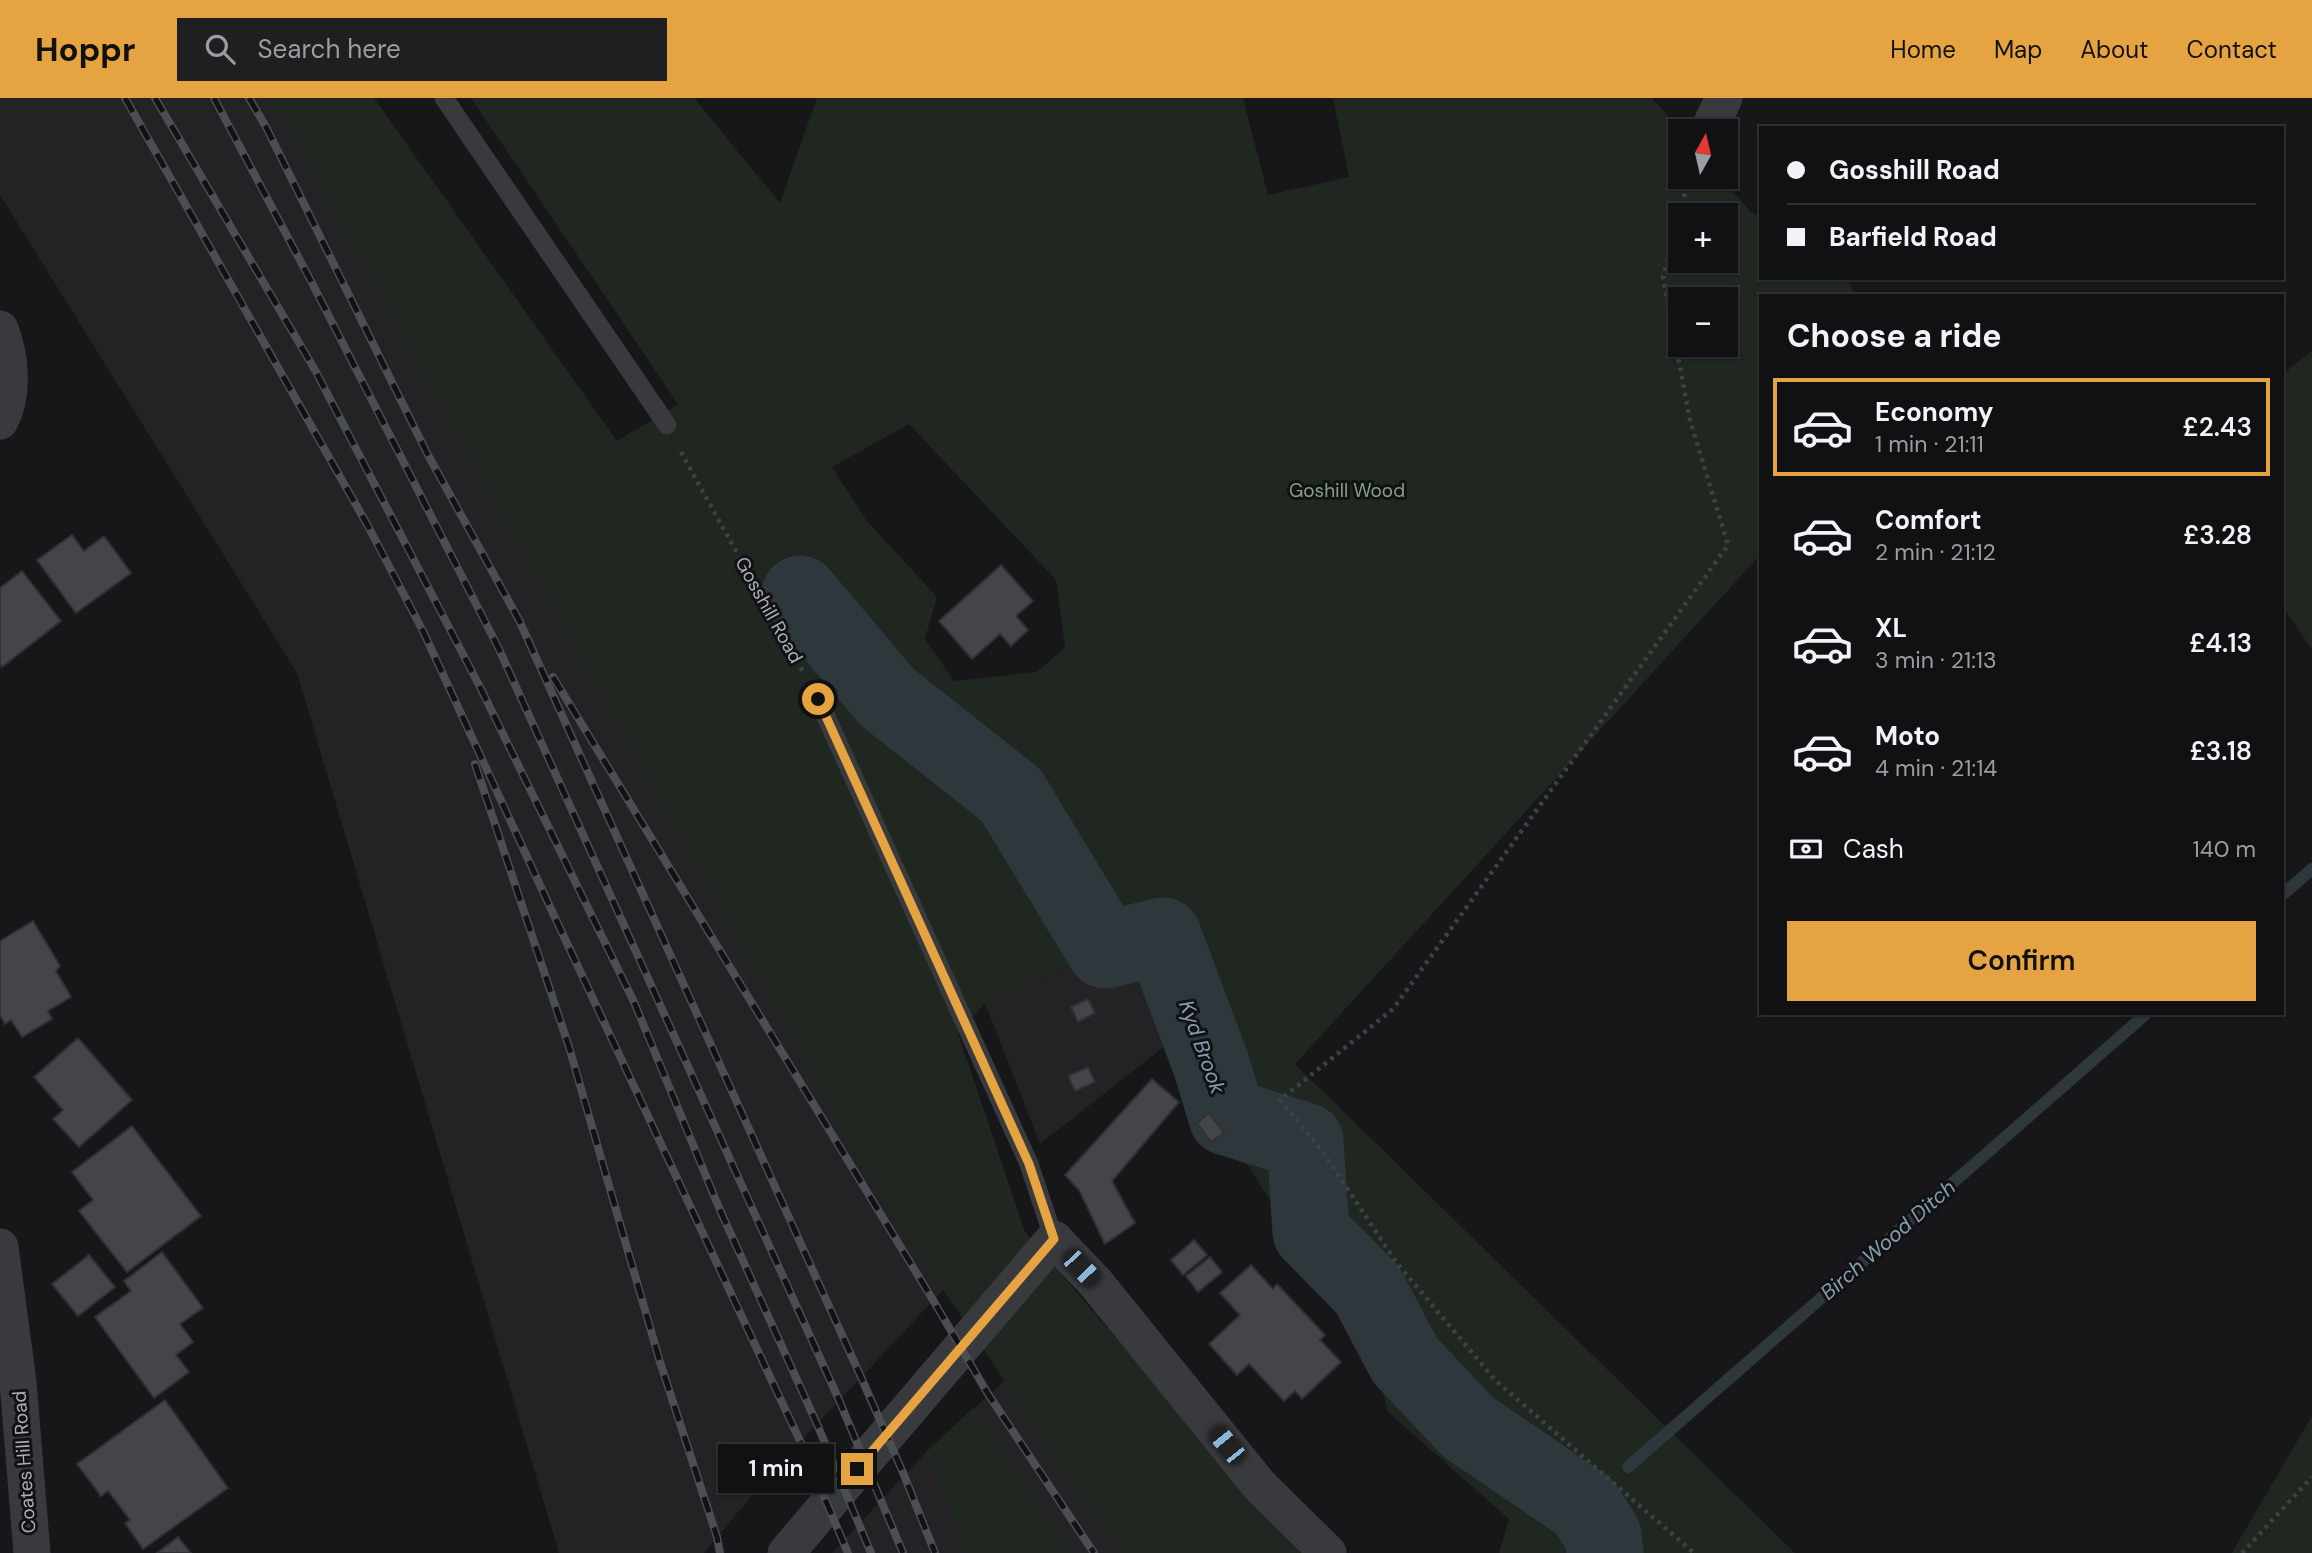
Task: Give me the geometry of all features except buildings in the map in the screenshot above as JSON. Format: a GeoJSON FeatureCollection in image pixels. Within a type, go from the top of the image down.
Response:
{"type":"FeatureCollection","features":[{"type":"Feature","properties":{"kind":"street"},"geometry":{"type":"LineString","coordinates":[[1714,119],[1724,98]]}},
{"type":"Feature","properties":{"kind":"street"},"geometry":{"type":"LineString","coordinates":[[0,329],[10,370],[5,411],[0,421]]}},
{"type":"Feature","properties":{"kind":"street"},"geometry":{"type":"LineString","coordinates":[[786,1553],[1054,1239],[1095,1282],[1260,1486],[1328,1553]]}},
{"type":"Feature","properties":{"kind":"street","name":"Coates Hill Road"},"geometry":{"type":"LineString","coordinates":[[0,1247],[18,1382],[32,1553]]}},
{"type":"Feature","properties":{"kind":"lane"},"geometry":{"type":"LineString","coordinates":[[444,98],[667,425]]}},
{"type":"Feature","properties":{"kind":"lane"},"geometry":{"type":"LineString","coordinates":[[818,699],[1029,1164],[1054,1239]]}},
{"type":"Feature","properties":{"kind":"path"},"geometry":{"type":"LineString","coordinates":[[1686,189],[1663,278],[1690,420],[1728,545],[1393,1009],[1280,1100],[1322,1152],[1396,1262],[1495,1380],[1694,1553]]}},
{"type":"Feature","properties":{"kind":"path","name":"Gosshill Road"},"geometry":{"type":"LineString","coordinates":[[667,425],[818,699]]}},
{"type":"Feature","properties":{"kind":"path"},"geometry":{"type":"LineString","coordinates":[[2242,1553],[2312,1477]]}},
{"type":"Feature","properties":{"kind":"shaded area"},"geometry":{"type":"Polygon","coordinates":[[[0,98],[374,98],[983,1233],[943,1290],[765,1480],[704,1553],[559,1553],[297,673],[0,195],[0,98]]]}},
{"type":"Feature","properties":{"kind":"shaded area"},"geometry":{"type":"Polygon","coordinates":[[[1094,954],[1124,968],[1170,1042],[1040,1144],[985,1003],[1094,954]]]}},
{"type":"Feature","properties":{"kind":"shaded area"},"geometry":{"type":"Polygon","coordinates":[[[1063,1328],[1294,1553],[832,1553],[927,1451],[1063,1328]]]}},
{"type":"Feature","properties":{"kind":"green space","name":"Goshill Wood"},"geometry":{"type":"Polygon","coordinates":[[[271,98],[374,98],[617,441],[678,404],[471,98],[694,98],[780,203],[817,98],[1243,98],[1268,195],[1349,177],[1333,98],[1652,98],[1670,119],[1668,119],[1668,189],[1731,189],[1750,211],[1759,216],[1759,280],[1847,280],[1855,294],[1759,294],[1759,556],[1295,1064],[1795,1553],[1499,1553],[1509,1519],[1388,1412],[1367,1331],[1283,1228],[1271,1202],[1124,968],[1094,954],[985,1003],[958,1033],[1025,1232],[1176,1408],[1314,1553],[1120,1553],[873,1185],[271,98]],[[909,424],[832,467],[866,520],[937,597],[925,639],[954,681],[1037,672],[1065,647],[1056,580],[909,424]]]}},
{"type":"Feature","properties":{"kind":"green space"},"geometry":{"type":"Polygon","coordinates":[[[2312,351],[2312,649],[2284,609],[2284,373],[2312,351]]]}},
{"type":"Feature","properties":{"kind":"green space"},"geometry":{"type":"Polygon","coordinates":[[[974,1407],[1070,1553],[967,1553],[927,1451],[974,1407]]]}},
{"type":"Feature","properties":{"kind":"green space"},"geometry":{"type":"Polygon","coordinates":[[[2312,1416],[2312,1553],[2232,1553],[2234,1549],[2312,1416]]]}},
{"type":"Feature","properties":{"kind":"waterway","name":"Kyd Brook"},"geometry":{"type":"LineString","coordinates":[[800,594],[887,697],[1011,795],[1105,950],[1163,936],[1211,1064],[1227,1117],[1305,1141],[1311,1232],[1368,1290],[1405,1360],[1468,1427],[1584,1506],[1603,1535],[1605,1553]]}},
{"type":"Feature","properties":{"kind":"waterway","name":"Birch Wood Ditch"},"geometry":{"type":"LineString","coordinates":[[2284,893],[2312,869]]}},
{"type":"Feature","properties":{"kind":"waterway","name":"Birch Wood Ditch"},"geometry":{"type":"LineString","coordinates":[[1628,1467],[2145,1015]]}},
{"type":"Feature","properties":{"kind":"waterway"},"geometry":{"type":"LineString","coordinates":[[1584,1506],[1594,1497]]}},
{"type":"Feature","properties":{"kind":"railway"},"geometry":{"type":"LineString","coordinates":[[125,98],[368,526],[423,631],[801,1443],[848,1553]]}},
{"type":"Feature","properties":{"kind":"railway"},"geometry":{"type":"LineString","coordinates":[[155,98],[315,370],[480,687],[634,1002],[720,1210],[817,1424],[871,1553]]}},
{"type":"Feature","properties":{"kind":"railway"},"geometry":{"type":"LineString","coordinates":[[214,98],[498,647],[839,1400],[903,1553]]}},
{"type":"Feature","properties":{"kind":"railway"},"geometry":{"type":"LineString","coordinates":[[249,98],[266,127],[428,455],[519,620],[861,1377],[935,1553]]}},
{"type":"Feature","properties":{"kind":"railway"},"geometry":{"type":"LineString","coordinates":[[553,677],[988,1394],[1094,1553]]}},
{"type":"Feature","properties":{"kind":"railway"},"geometry":{"type":"LineString","coordinates":[[475,764],[569,1047],[660,1362],[720,1553]]}},
{"type":"Feature","properties":{"kind":"route"},"geometry":{"type":"LineString","coordinates":[[818,699],[1029,1164],[1054,1239],[857,1469]]}}]}
